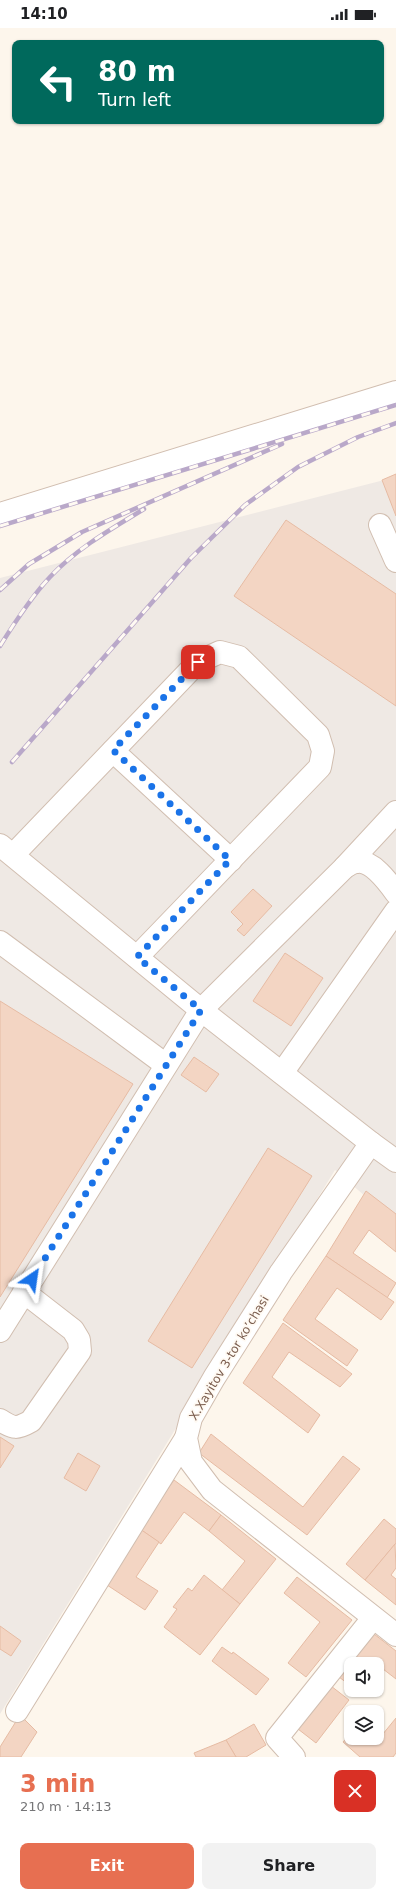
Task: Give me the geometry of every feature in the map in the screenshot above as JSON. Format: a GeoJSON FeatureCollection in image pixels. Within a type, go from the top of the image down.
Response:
{"type":"FeatureCollection","features":[{"type":"Feature","properties":{"kind":"street"},"geometry":{"type":"LineString","coordinates":[[0,514],[396,392]]}},
{"type":"Feature","properties":{"kind":"street"},"geometry":{"type":"LineString","coordinates":[[380,525],[396,561]]}},
{"type":"Feature","properties":{"kind":"street"},"geometry":{"type":"LineString","coordinates":[[137,957],[320,767],[323,752],[318,734],[239,657],[220,652],[198,662],[113,750],[6,850],[201,1010],[396,1161]]}},
{"type":"Feature","properties":{"kind":"street"},"geometry":{"type":"LineString","coordinates":[[113,750],[230,860]]}},
{"type":"Feature","properties":{"kind":"street"},"geometry":{"type":"LineString","coordinates":[[0,1331],[201,1010],[345,866],[396,812]]}},
{"type":"Feature","properties":{"kind":"street"},"geometry":{"type":"LineString","coordinates":[[345,866],[357,862],[368,863],[394,889]]}},
{"type":"Feature","properties":{"kind":"street"},"geometry":{"type":"LineString","coordinates":[[282,1073],[396,911]]}},
{"type":"Feature","properties":{"kind":"street"},"geometry":{"type":"LineString","coordinates":[[0,942],[166,1065]]}},
{"type":"Feature","properties":{"kind":"street","name":"X.Xayitov 3-tor koʼchasi"},"geometry":{"type":"LineString","coordinates":[[371,1143],[268,1292],[191,1418],[186,1438],[191,1462],[212,1490],[396,1635]]}},
{"type":"Feature","properties":{"kind":"street"},"geometry":{"type":"LineString","coordinates":[[0,1420],[11,1427],[21,1426],[31,1421],[80,1351],[79,1340],[73,1330],[24,1292]]}},
{"type":"Feature","properties":{"kind":"street"},"geometry":{"type":"LineString","coordinates":[[17,1711],[186,1438]]}},
{"type":"Feature","properties":{"kind":"street"},"geometry":{"type":"LineString","coordinates":[[294,1757],[277,1738],[373,1618]]}},
{"type":"Feature","properties":{"kind":"shaded area"},"geometry":{"type":"Polygon","coordinates":[[[396,477],[396,1223],[335,1170],[0,1714],[0,578],[396,477]]]}},
{"type":"Feature","properties":{"kind":"building"},"geometry":{"type":"Polygon","coordinates":[[[396,474],[396,516],[382,480],[396,474]]]}},
{"type":"Feature","properties":{"kind":"building"},"geometry":{"type":"Polygon","coordinates":[[[286,520],[396,594],[396,706],[234,596],[286,520]]]}},
{"type":"Feature","properties":{"kind":"building"},"geometry":{"type":"Polygon","coordinates":[[[253,889],[272,906],[244,936],[237,930],[243,924],[231,912],[253,889]]]}},
{"type":"Feature","properties":{"kind":"building"},"geometry":{"type":"Polygon","coordinates":[[[285,953],[323,978],[291,1026],[253,1001],[285,953]]]}},
{"type":"Feature","properties":{"kind":"building"},"geometry":{"type":"Polygon","coordinates":[[[0,1001],[133,1084],[0,1297],[0,1001]]]}},
{"type":"Feature","properties":{"kind":"building"},"geometry":{"type":"Polygon","coordinates":[[[194,1057],[219,1074],[206,1092],[181,1075],[194,1057]]]}},
{"type":"Feature","properties":{"kind":"building"},"geometry":{"type":"Polygon","coordinates":[[[268,1148],[312,1176],[192,1368],[148,1341],[268,1148]]]}},
{"type":"Feature","properties":{"kind":"building"},"geometry":{"type":"Polygon","coordinates":[[[366,1191],[396,1214],[396,1252],[369,1230],[353,1253],[396,1283],[387,1298],[326,1256],[366,1191]]]}},
{"type":"Feature","properties":{"kind":"building"},"geometry":{"type":"Polygon","coordinates":[[[326,1256],[394,1302],[381,1320],[337,1288],[315,1319],[358,1350],[347,1366],[283,1320],[326,1256]]]}},
{"type":"Feature","properties":{"kind":"building"},"geometry":{"type":"Polygon","coordinates":[[[283,1323],[352,1374],[340,1387],[289,1352],[272,1377],[320,1415],[308,1433],[243,1383],[283,1323]]]}},
{"type":"Feature","properties":{"kind":"building"},"geometry":{"type":"Polygon","coordinates":[[[211,1434],[303,1507],[343,1456],[360,1469],[307,1535],[199,1453],[211,1434]]]}},
{"type":"Feature","properties":{"kind":"building"},"geometry":{"type":"Polygon","coordinates":[[[0,1437],[14,1446],[0,1468],[0,1437]]]}},
{"type":"Feature","properties":{"kind":"building"},"geometry":{"type":"Polygon","coordinates":[[[78,1453],[100,1466],[86,1491],[64,1478],[78,1453]]]}},
{"type":"Feature","properties":{"kind":"building"},"geometry":{"type":"Polygon","coordinates":[[[174,1480],[221,1515],[209,1531],[184,1512],[161,1544],[140,1529],[174,1480]]]}},
{"type":"Feature","properties":{"kind":"building"},"geometry":{"type":"Polygon","coordinates":[[[221,1515],[276,1559],[240,1604],[222,1590],[245,1561],[209,1531],[221,1515]]]}},
{"type":"Feature","properties":{"kind":"building"},"geometry":{"type":"Polygon","coordinates":[[[384,1519],[396,1529],[396,1543],[365,1580],[346,1564],[384,1519]]]}},
{"type":"Feature","properties":{"kind":"building"},"geometry":{"type":"Polygon","coordinates":[[[140,1529],[159,1542],[136,1577],[158,1591],[145,1610],[104,1583],[140,1529]]]}},
{"type":"Feature","properties":{"kind":"building"},"geometry":{"type":"Polygon","coordinates":[[[395,1544],[396,1568],[391,1575],[396,1579],[396,1605],[365,1580],[395,1544]]]}},
{"type":"Feature","properties":{"kind":"building"},"geometry":{"type":"Polygon","coordinates":[[[204,1575],[240,1604],[200,1655],[164,1627],[177,1609],[173,1607],[188,1588],[192,1591],[204,1575]]]}},
{"type":"Feature","properties":{"kind":"building"},"geometry":{"type":"Polygon","coordinates":[[[297,1577],[352,1620],[306,1677],[288,1663],[320,1622],[284,1593],[297,1577]]]}},
{"type":"Feature","properties":{"kind":"building"},"geometry":{"type":"Polygon","coordinates":[[[0,1626],[21,1641],[11,1656],[0,1649],[0,1626]]]}},
{"type":"Feature","properties":{"kind":"building"},"geometry":{"type":"Polygon","coordinates":[[[374,1634],[396,1651],[396,1679],[384,1670],[384,1657],[355,1657],[374,1634]]]}},
{"type":"Feature","properties":{"kind":"building"},"geometry":{"type":"Polygon","coordinates":[[[222,1647],[232,1654],[233,1652],[269,1679],[256,1695],[212,1661],[222,1647]]]}},
{"type":"Feature","properties":{"kind":"building"},"geometry":{"type":"Polygon","coordinates":[[[344,1671],[344,1681],[339,1677],[344,1671]]]}},
{"type":"Feature","properties":{"kind":"building"},"geometry":{"type":"Polygon","coordinates":[[[331,1686],[349,1700],[316,1743],[298,1729],[331,1686]]]}},
{"type":"Feature","properties":{"kind":"building"},"geometry":{"type":"Polygon","coordinates":[[[20,1715],[37,1732],[21,1757],[0,1757],[0,1747],[20,1715]]]}},
{"type":"Feature","properties":{"kind":"building"},"geometry":{"type":"Polygon","coordinates":[[[396,1718],[396,1753],[393,1757],[360,1757],[346,1745],[384,1745],[384,1733],[396,1718]]]}},
{"type":"Feature","properties":{"kind":"building"},"geometry":{"type":"Polygon","coordinates":[[[254,1724],[266,1745],[246,1757],[236,1757],[226,1740],[254,1724]]]}},
{"type":"Feature","properties":{"kind":"building"},"geometry":{"type":"Polygon","coordinates":[[[226,1740],[236,1757],[196,1757],[194,1753],[226,1740]]]}},
{"type":"Feature","properties":{"kind":"railway"},"geometry":{"type":"LineString","coordinates":[[0,526],[396,405]]}},
{"type":"Feature","properties":{"kind":"railway"},"geometry":{"type":"LineString","coordinates":[[12,762],[191,558],[245,505],[298,467],[358,437],[396,423]]}},
{"type":"Feature","properties":{"kind":"railway"},"geometry":{"type":"LineString","coordinates":[[0,590],[29,564],[82,532],[282,444]]}},
{"type":"Feature","properties":{"kind":"railway"},"geometry":{"type":"LineString","coordinates":[[0,646],[30,601],[60,567],[82,548],[144,509]]}},
{"type":"Feature","properties":{"kind":"route"},"geometry":{"type":"LineString","coordinates":[[32,1279],[201,1010],[137,957],[230,860],[113,750],[198,662]]}}]}
